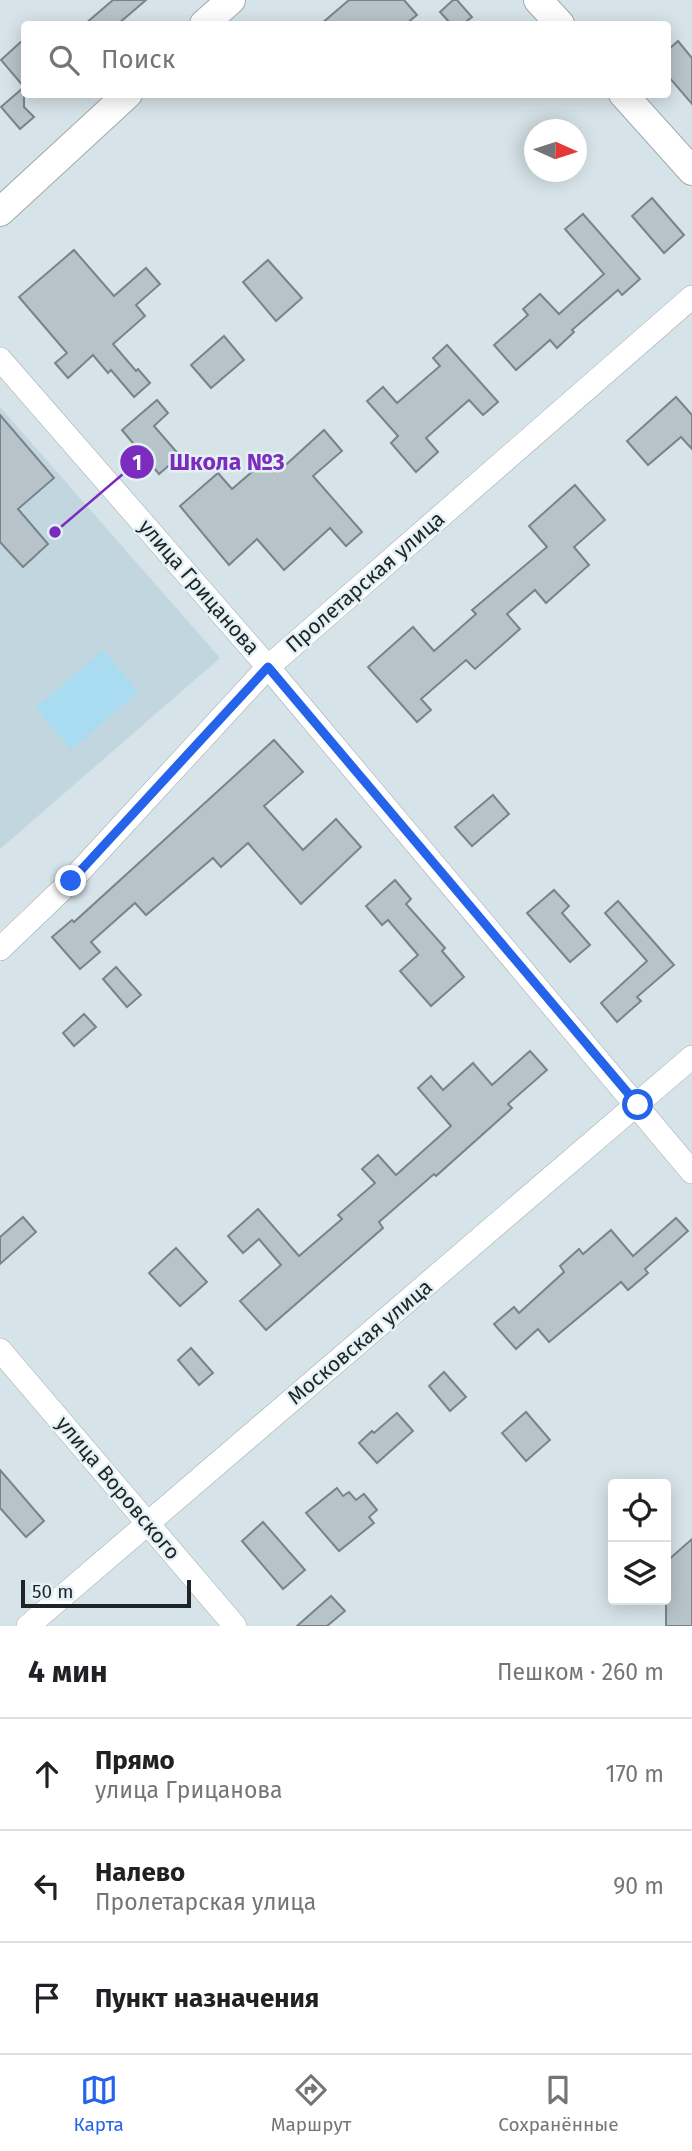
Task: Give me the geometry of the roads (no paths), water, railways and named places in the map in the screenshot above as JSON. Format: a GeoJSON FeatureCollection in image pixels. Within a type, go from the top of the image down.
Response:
{"type":"FeatureCollection","features":[{"type":"Feature","properties":{"kind":"street"},"geometry":{"type":"LineString","coordinates":[[207,21],[231,0]]}},
{"type":"Feature","properties":{"kind":"street"},"geometry":{"type":"LineString","coordinates":[[538,0],[557,21]]}},
{"type":"Feature","properties":{"kind":"street"},"geometry":{"type":"LineString","coordinates":[[0,212],[124,98]]}},
{"type":"Feature","properties":{"kind":"street"},"geometry":{"type":"LineString","coordinates":[[627,98],[692,172]]}},
{"type":"Feature","properties":{"kind":"street","name":"Пролетарская улица"},"geometry":{"type":"LineString","coordinates":[[0,949],[71,881],[268,667],[692,298]]}},
{"type":"Feature","properties":{"kind":"street","name":"улица Грицанова"},"geometry":{"type":"LineString","coordinates":[[0,359],[268,667],[692,1172]]}},
{"type":"Feature","properties":{"kind":"street","name":"Московская улица"},"geometry":{"type":"LineString","coordinates":[[28,1626],[692,1057]]}},
{"type":"Feature","properties":{"kind":"street","name":"улица Воровского"},"geometry":{"type":"LineString","coordinates":[[0,1350],[235,1626]]}},
{"type":"Feature","properties":{"kind":"place","name":"Школа №3"},"geometry":{"type":"Point","coordinates":[55,532]}}]}
